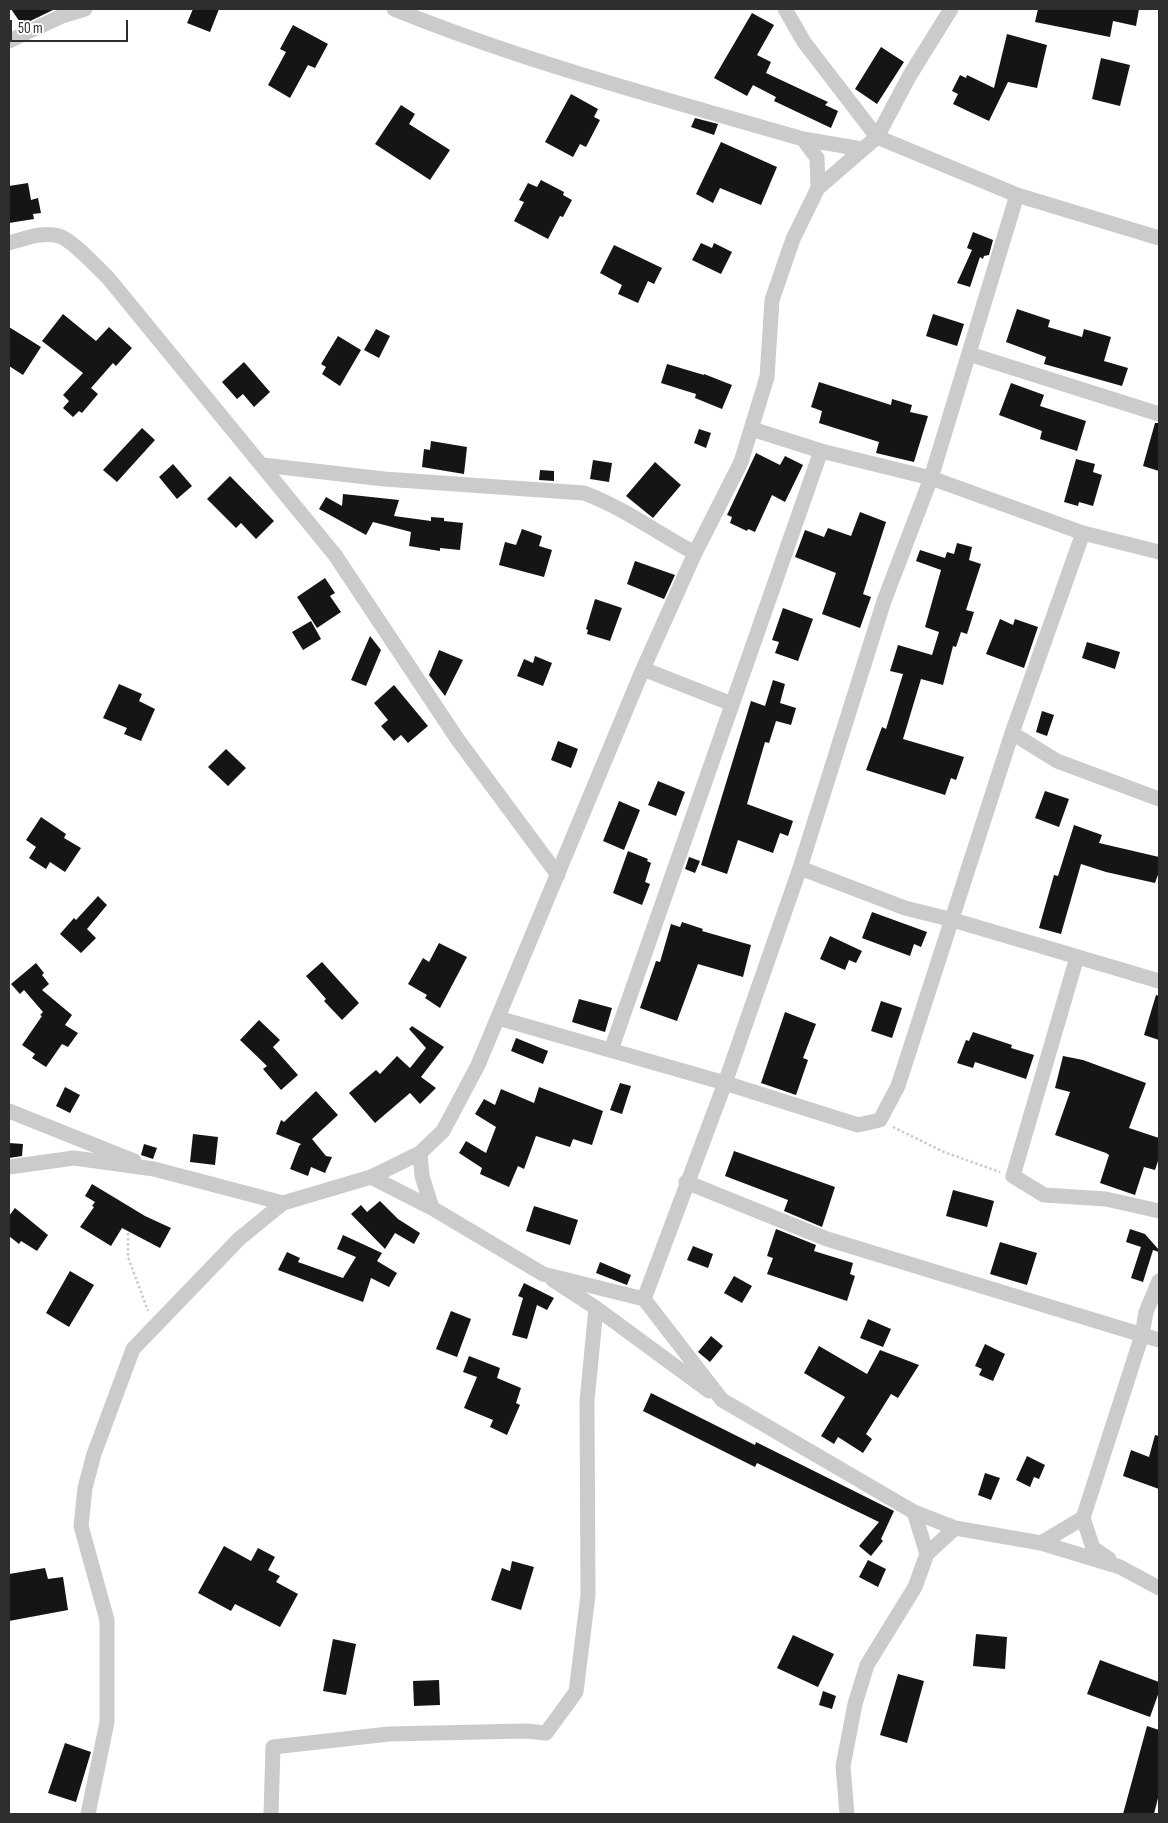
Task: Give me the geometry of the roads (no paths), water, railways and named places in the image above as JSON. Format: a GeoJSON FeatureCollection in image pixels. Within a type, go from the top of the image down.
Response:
{"type":"FeatureCollection","features":[{"type":"Feature","properties":{"kind":"street"},"geometry":{"type":"LineString","coordinates":[[9,41],[62,16],[85,9]]}},
{"type":"Feature","properties":{"kind":"street"},"geometry":{"type":"LineString","coordinates":[[394,9],[461,36],[553,66],[803,139],[862,148]]}},
{"type":"Feature","properties":{"kind":"street"},"geometry":{"type":"LineString","coordinates":[[784,9],[804,42],[877,137],[1018,195],[1159,238]]}},
{"type":"Feature","properties":{"kind":"street"},"geometry":{"type":"LineString","coordinates":[[88,1814],[107,1722],[107,1620],[81,1526],[85,1488],[94,1454],[133,1349],[239,1239],[283,1203],[371,1177],[420,1153],[443,1131],[478,1065],[643,669],[695,552],[740,462],[767,377],[772,300],[793,239],[818,188],[877,137],[910,75],[951,9]]}},
{"type":"Feature","properties":{"kind":"street"},"geometry":{"type":"LineString","coordinates":[[803,139],[817,158],[818,188]]}},
{"type":"Feature","properties":{"kind":"street"},"geometry":{"type":"LineString","coordinates":[[644,1299],[686,1182],[725,1083],[800,868],[884,601],[931,478],[1018,195]]}},
{"type":"Feature","properties":{"kind":"street"},"geometry":{"type":"LineString","coordinates":[[9,243],[37,235],[59,236],[92,261],[109,279],[263,465],[285,496],[336,555],[458,740],[558,875]]}},
{"type":"Feature","properties":{"kind":"street"},"geometry":{"type":"LineString","coordinates":[[969,354],[1159,414]]}},
{"type":"Feature","properties":{"kind":"street"},"geometry":{"type":"LineString","coordinates":[[752,429],[822,451],[931,478],[1083,533],[1159,552]]}},
{"type":"Feature","properties":{"kind":"street"},"geometry":{"type":"LineString","coordinates":[[611,1050],[822,451]]}},
{"type":"Feature","properties":{"kind":"street"},"geometry":{"type":"LineString","coordinates":[[263,465],[384,479],[584,493],[609,503],[652,530],[695,552]]}},
{"type":"Feature","properties":{"kind":"street"},"geometry":{"type":"LineString","coordinates":[[498,1018],[725,1083],[858,1125],[880,1120],[898,1086],[1012,732],[1083,533]]}},
{"type":"Feature","properties":{"kind":"street"},"geometry":{"type":"LineString","coordinates":[[643,669],[732,704]]}},
{"type":"Feature","properties":{"kind":"street"},"geometry":{"type":"LineString","coordinates":[[1012,732],[1057,761],[1159,799]]}},
{"type":"Feature","properties":{"kind":"street"},"geometry":{"type":"LineString","coordinates":[[800,868],[904,908],[953,920],[1159,982]]}},
{"type":"Feature","properties":{"kind":"street"},"geometry":{"type":"LineString","coordinates":[[1077,958],[1014,1176],[1044,1195],[1106,1199],[1159,1211]]}},
{"type":"Feature","properties":{"kind":"street"},"geometry":{"type":"LineString","coordinates":[[9,1111],[154,1169]]}},
{"type":"Feature","properties":{"kind":"street"},"geometry":{"type":"LineString","coordinates":[[420,1153],[422,1176],[432,1208]]}},
{"type":"Feature","properties":{"kind":"street"},"geometry":{"type":"LineString","coordinates":[[9,1167],[74,1158],[154,1169],[283,1203]]}},
{"type":"Feature","properties":{"kind":"street"},"geometry":{"type":"LineString","coordinates":[[371,1177],[432,1208],[543,1274],[596,1308],[722,1400],[914,1512],[955,1528],[1041,1543],[1120,1567]]}},
{"type":"Feature","properties":{"kind":"street"},"geometry":{"type":"LineString","coordinates":[[686,1182],[827,1239],[1159,1340]]}},
{"type":"Feature","properties":{"kind":"street"},"geometry":{"type":"LineString","coordinates":[[543,1274],[644,1299],[722,1400]]}},
{"type":"Feature","properties":{"kind":"street"},"geometry":{"type":"LineString","coordinates":[[1159,1281],[1146,1312],[1142,1335],[1083,1518],[1093,1548],[1120,1567],[1159,1588]]}},
{"type":"Feature","properties":{"kind":"street"},"geometry":{"type":"LineString","coordinates":[[271,1814],[273,1747],[389,1734],[526,1731],[546,1733],[576,1692],[588,1595],[587,1401],[596,1308]]}},
{"type":"Feature","properties":{"kind":"street"},"geometry":{"type":"LineString","coordinates":[[914,1512],[927,1554]]}},
{"type":"Feature","properties":{"kind":"street"},"geometry":{"type":"LineString","coordinates":[[1041,1543],[1083,1518]]}},
{"type":"Feature","properties":{"kind":"street"},"geometry":{"type":"LineString","coordinates":[[847,1814],[843,1766],[855,1704],[866,1665],[915,1586],[927,1554],[955,1528]]}}]}
